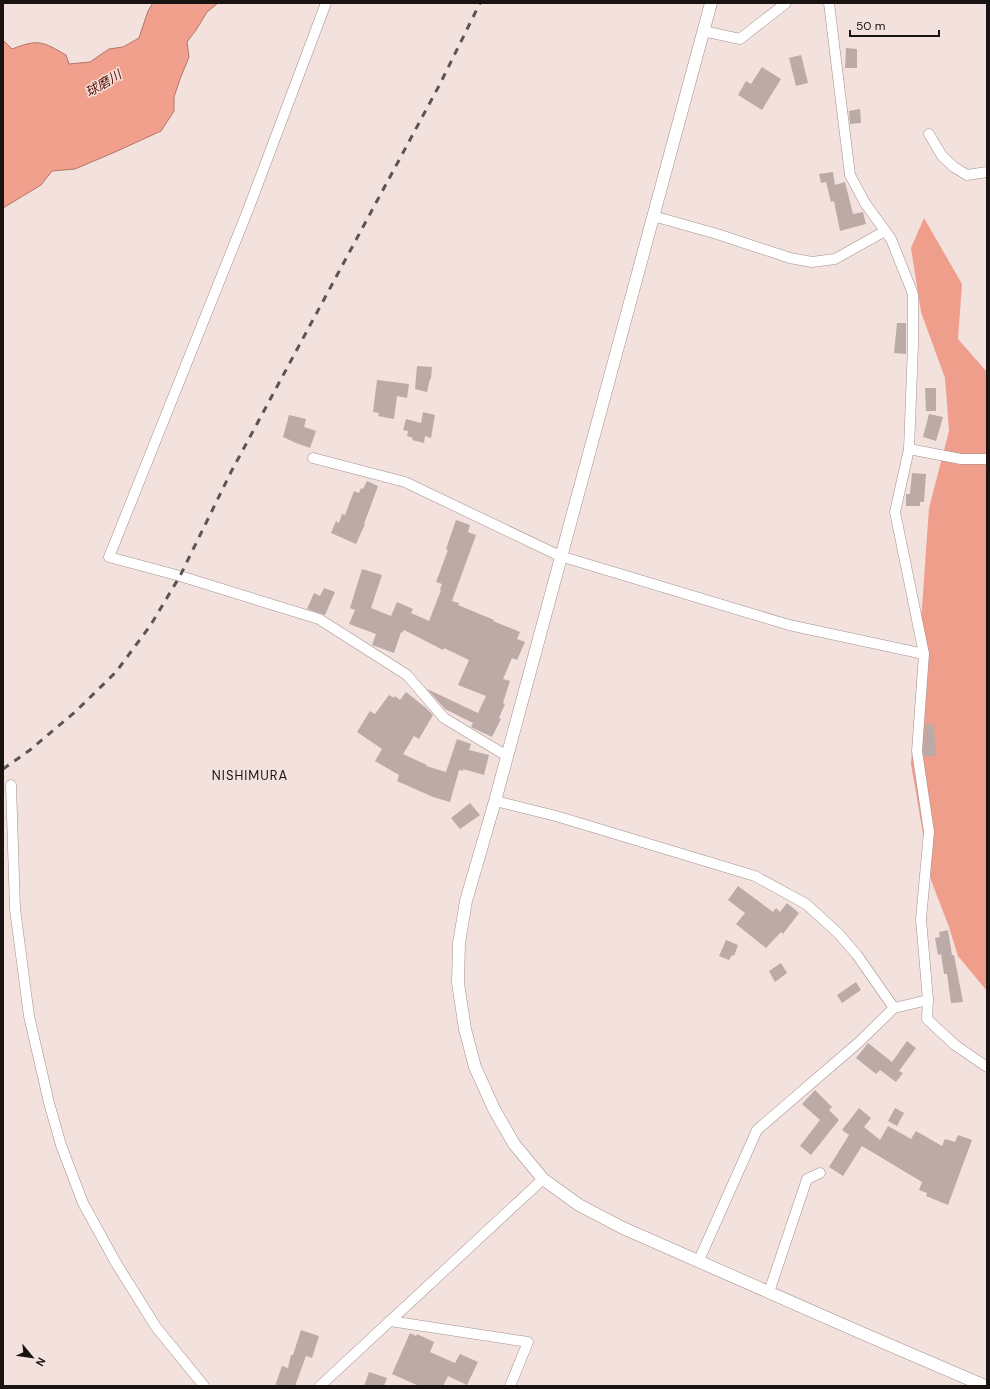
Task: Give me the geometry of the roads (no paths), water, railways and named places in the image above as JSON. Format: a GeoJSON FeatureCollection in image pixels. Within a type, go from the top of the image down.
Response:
{"type":"FeatureCollection","features":[{"type":"Feature","properties":{"kind":"street"},"geometry":{"type":"LineString","coordinates":[[326,3],[248,210],[109,557],[180,576],[319,619],[407,675],[444,718],[507,756]]}},
{"type":"Feature","properties":{"kind":"street"},"geometry":{"type":"LineString","coordinates":[[710,3],[495,801],[466,901],[459,943],[458,983],[465,1029],[475,1066],[494,1109],[514,1144],[543,1179],[579,1205],[623,1228],[985,1386]]}},
{"type":"Feature","properties":{"kind":"street"},"geometry":{"type":"LineString","coordinates":[[703,31],[740,39],[786,3]]}},
{"type":"Feature","properties":{"kind":"street"},"geometry":{"type":"LineString","coordinates":[[829,3],[850,175],[865,203],[891,239],[913,294],[913,345],[909,449],[895,512],[924,654],[917,751],[929,832],[921,918],[928,1000],[927,1019],[955,1045],[987,1067]]}},
{"type":"Feature","properties":{"kind":"street"},"geometry":{"type":"LineString","coordinates":[[929,134],[942,156],[954,167],[967,174],[987,172]]}},
{"type":"Feature","properties":{"kind":"street"},"geometry":{"type":"LineString","coordinates":[[653,216],[717,234],[790,258],[812,262],[835,258],[885,231]]}},
{"type":"Feature","properties":{"kind":"street"},"geometry":{"type":"LineString","coordinates":[[909,449],[961,459],[987,459]]}},
{"type":"Feature","properties":{"kind":"street"},"geometry":{"type":"LineString","coordinates":[[313,458],[405,482],[560,556],[790,625],[924,654]]}},
{"type":"Feature","properties":{"kind":"street"},"geometry":{"type":"LineString","coordinates":[[11,784],[15,909],[29,1016],[49,1103],[61,1145],[83,1203],[116,1263],[156,1327],[204,1386]]}},
{"type":"Feature","properties":{"kind":"street"},"geometry":{"type":"LineString","coordinates":[[495,801],[556,816],[755,876],[806,904],[838,933],[857,955],[894,1008]]}},
{"type":"Feature","properties":{"kind":"street"},"geometry":{"type":"LineString","coordinates":[[699,1260],[757,1130],[858,1043],[894,1008],[928,1000]]}},
{"type":"Feature","properties":{"kind":"street"},"geometry":{"type":"LineString","coordinates":[[769,1292],[807,1179],[820,1173]]}},
{"type":"Feature","properties":{"kind":"street"},"geometry":{"type":"LineString","coordinates":[[320,1386],[543,1179]]}},
{"type":"Feature","properties":{"kind":"street"},"geometry":{"type":"LineString","coordinates":[[390,1321],[528,1342],[510,1386]]}},
{"type":"Feature","properties":{"kind":"water","name":"球磨川"},"geometry":{"type":"Polygon","coordinates":[[[153,3],[218,3],[207,12],[187,42],[189,57],[174,97],[174,111],[161,131],[75,169],[52,171],[41,185],[3,208],[3,40],[12,49],[34,43],[45,44],[66,55],[69,64],[90,62],[109,49],[123,47],[139,38],[148,11],[153,3]]]}},
{"type":"Feature","properties":{"kind":"railway"},"geometry":{"type":"LineString","coordinates":[[3,769],[30,750],[75,712],[116,672],[150,626],[180,576],[231,472],[440,84],[480,3]]}},
{"type":"Feature","properties":{"kind":"district","name":"NISHIMURA"},"geometry":{"type":"Point","coordinates":[250,775]}}]}
